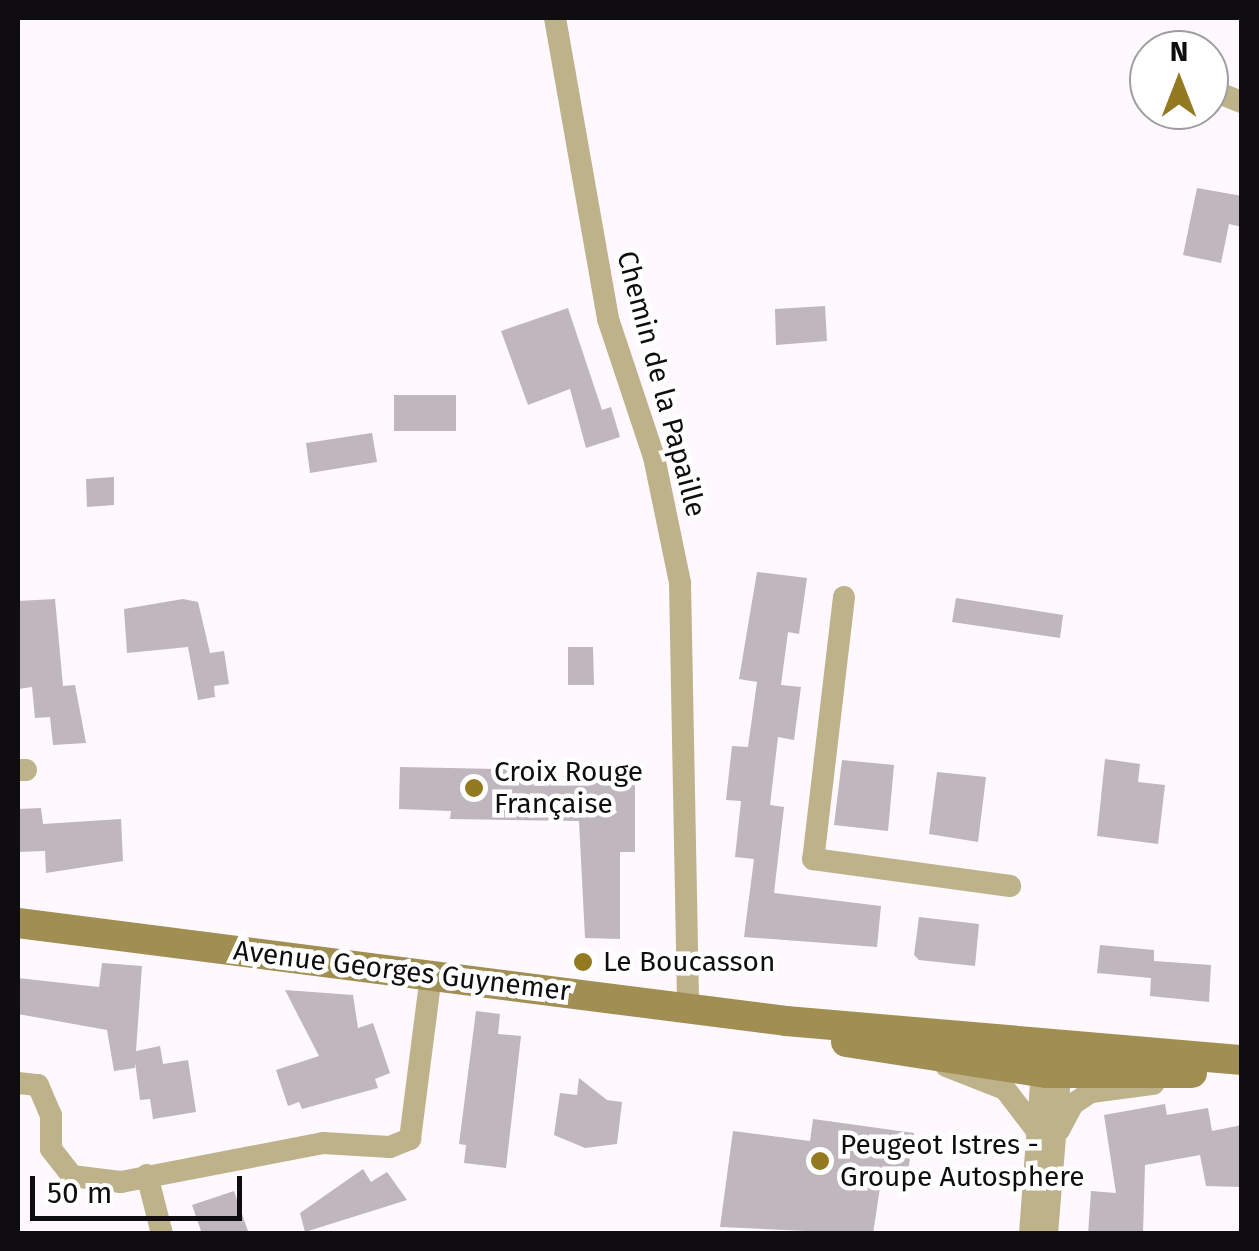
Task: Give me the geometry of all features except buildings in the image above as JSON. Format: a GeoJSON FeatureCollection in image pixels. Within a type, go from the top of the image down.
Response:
{"type":"FeatureCollection","features":[{"type":"Feature","properties":{"kind":"main road","name":"Avenue Georges Guynemer"},"geometry":{"type":"LineString","coordinates":[[18,924],[688,1007],[1051,1069],[1242,1062]]}},
{"type":"Feature","properties":{"kind":"main road","name":"Avenue Georges Guynemer"},"geometry":{"type":"LineString","coordinates":[[916,1044],[1115,1054],[1182,1063]]}},
{"type":"Feature","properties":{"kind":"street","name":"Chemin de la Papaille"},"geometry":{"type":"LineString","coordinates":[[554,18],[608,318],[654,457],[680,584],[688,1007]]}},
{"type":"Feature","properties":{"kind":"street"},"geometry":{"type":"LineString","coordinates":[[844,597],[812,859],[1010,886]]}},
{"type":"Feature","properties":{"kind":"street"},"geometry":{"type":"LineString","coordinates":[[18,1084],[38,1085],[50,1116],[50,1149],[72,1176],[121,1182],[323,1143],[390,1146],[410,1138],[431,974]]}},
{"type":"Feature","properties":{"kind":"street"},"geometry":{"type":"LineString","coordinates":[[916,1044],[1004,1090],[1046,1134],[1048,1234]]}},
{"type":"Feature","properties":{"kind":"street"},"geometry":{"type":"LineString","coordinates":[[1046,1134],[1073,1104],[1091,1092],[1145,1086],[1182,1063]]}},
{"type":"Feature","properties":{"kind":"street"},"geometry":{"type":"LineString","coordinates":[[1030,1234],[1046,1134],[1051,1069]]}},
{"type":"Feature","properties":{"kind":"street"},"geometry":{"type":"LineString","coordinates":[[147,1176],[162,1234]]}},
{"type":"Feature","properties":{"kind":"place","name":"Croix Rouge Française"},"geometry":{"type":"Point","coordinates":[474,788]}},
{"type":"Feature","properties":{"kind":"place","name":"Le Boucasson"},"geometry":{"type":"Point","coordinates":[583,962]}},
{"type":"Feature","properties":{"kind":"place","name":"Peugeot Istres - Groupe Autosphere"},"geometry":{"type":"Point","coordinates":[820,1161]}}]}
